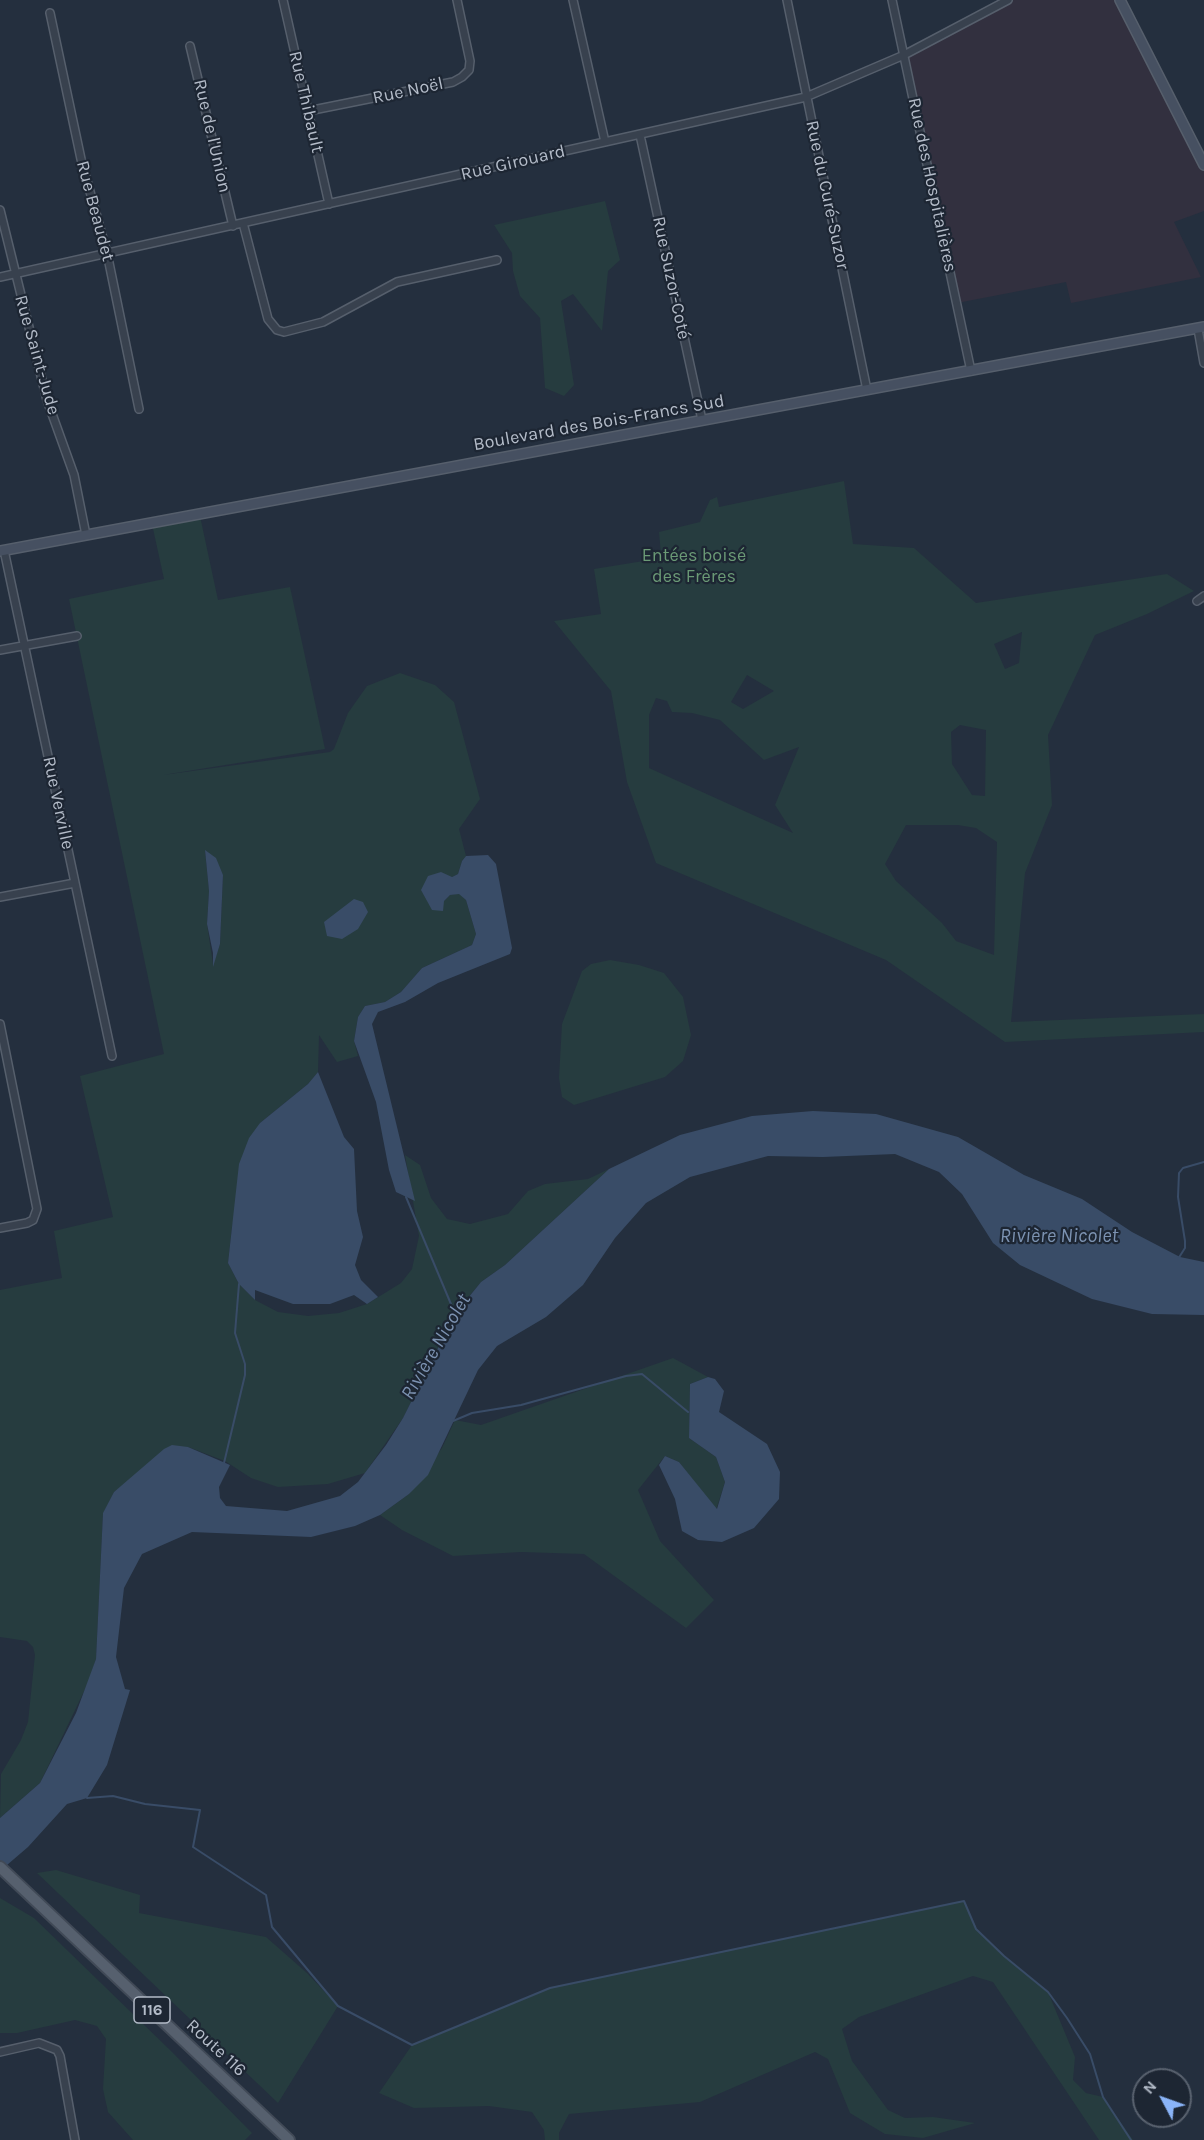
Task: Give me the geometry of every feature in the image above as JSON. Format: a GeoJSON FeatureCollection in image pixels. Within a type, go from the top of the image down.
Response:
{"type":"FeatureCollection","features":[{"type":"Feature","properties":{"kind":"main road","name":"Route 116"},"geometry":{"type":"LineString","coordinates":[[0,1867],[289,2140]]}},
{"type":"Feature","properties":{"kind":"street","name":"Rue Thibault"},"geometry":{"type":"LineString","coordinates":[[283,0],[329,204]]}},
{"type":"Feature","properties":{"kind":"street","name":"Rue Noël"},"geometry":{"type":"LineString","coordinates":[[308,111],[453,82],[462,77],[469,69],[470,61],[457,0]]}},
{"type":"Feature","properties":{"kind":"street"},"geometry":{"type":"LineString","coordinates":[[573,0],[605,142]]}},
{"type":"Feature","properties":{"kind":"street","name":"Rue du Curé-Suzor"},"geometry":{"type":"LineString","coordinates":[[786,0],[867,390]]}},
{"type":"Feature","properties":{"kind":"street","name":"Rue des Hospitalières"},"geometry":{"type":"LineString","coordinates":[[892,0],[971,371]]}},
{"type":"Feature","properties":{"kind":"street","name":"Rue Girouard"},"geometry":{"type":"LineString","coordinates":[[0,277],[806,97],[904,55],[1008,0]]}},
{"type":"Feature","properties":{"kind":"street"},"geometry":{"type":"LineString","coordinates":[[1120,0],[1204,165]]}},
{"type":"Feature","properties":{"kind":"street","name":"Rue Beaudet"},"geometry":{"type":"LineString","coordinates":[[50,13],[81,159],[107,254],[139,409]]}},
{"type":"Feature","properties":{"kind":"street","name":"Rue de l'Union"},"geometry":{"type":"LineString","coordinates":[[190,46],[233,226]]}},
{"type":"Feature","properties":{"kind":"street","name":"Rue Suzor-Coté"},"geometry":{"type":"LineString","coordinates":[[640,135],[702,420]]}},
{"type":"Feature","properties":{"kind":"street","name":"Rue Saint-Jude"},"geometry":{"type":"LineString","coordinates":[[0,210],[46,400],[74,475],[86,535]]}},
{"type":"Feature","properties":{"kind":"street"},"geometry":{"type":"LineString","coordinates":[[243,223],[268,320],[277,330],[284,332],[323,322],[397,282],[497,260]]}},
{"type":"Feature","properties":{"kind":"street"},"geometry":{"type":"LineString","coordinates":[[1201,328],[1204,363]]}},
{"type":"Feature","properties":{"kind":"street","name":"Boulevard des Bois-Francs Sud"},"geometry":{"type":"LineString","coordinates":[[2,550],[1201,328]]}},
{"type":"Feature","properties":{"kind":"street","name":"Rue Verville"},"geometry":{"type":"LineString","coordinates":[[2,550],[112,1056]]}},
{"type":"Feature","properties":{"kind":"street"},"geometry":{"type":"LineString","coordinates":[[0,650],[78,636]]}},
{"type":"Feature","properties":{"kind":"street"},"geometry":{"type":"LineString","coordinates":[[0,897],[75,883]]}},
{"type":"Feature","properties":{"kind":"street"},"geometry":{"type":"LineString","coordinates":[[0,1024],[37,1209],[36,1214],[27,1223],[0,1228]]}},
{"type":"Feature","properties":{"kind":"street"},"geometry":{"type":"LineString","coordinates":[[0,2052],[39,2043],[57,2050],[75,2140]]}},
{"type":"Feature","properties":{"kind":"shaded area"},"geometry":{"type":"Polygon","coordinates":[[[1008,0],[1120,0],[1204,162],[1204,211],[1174,222],[1201,277],[1071,303],[1066,282],[957,303],[904,55],[1008,0]]]}},
{"type":"Feature","properties":{"kind":"green space"},"geometry":{"type":"Polygon","coordinates":[[[605,201],[620,260],[608,271],[602,331],[573,294],[561,301],[574,385],[564,396],[545,388],[540,318],[520,296],[513,271],[512,253],[494,225],[605,201]]]}},
{"type":"Feature","properties":{"kind":"green space","name":"Entées boisé des Frères"},"geometry":{"type":"Polygon","coordinates":[[[844,481],[853,544],[914,548],[976,603],[1167,574],[1194,591],[1147,614],[1095,635],[1048,735],[1052,805],[1025,873],[1011,1022],[1204,1014],[1204,1032],[1005,1042],[886,960],[656,863],[627,782],[611,691],[554,621],[601,614],[594,569],[656,559],[661,555],[659,532],[700,522],[710,500],[717,497],[719,507],[844,481]],[[1022,632],[994,644],[1005,669],[1019,663],[1022,632]],[[747,675],[731,702],[743,709],[774,691],[747,675]],[[656,698],[649,715],[649,768],[793,833],[775,805],[799,747],[764,760],[720,720],[692,713],[672,712],[667,701],[656,698]],[[960,725],[951,732],[952,764],[972,795],[985,796],[986,730],[960,725]],[[906,825],[885,864],[896,881],[942,923],[956,941],[994,955],[997,842],[976,828],[958,825],[906,825]]]}},
{"type":"Feature","properties":{"kind":"green space"},"geometry":{"type":"Polygon","coordinates":[[[200,516],[218,600],[290,587],[325,749],[163,775],[330,752],[334,749],[348,713],[367,686],[400,673],[435,685],[454,702],[480,799],[459,829],[466,856],[458,874],[452,877],[444,901],[450,895],[459,893],[466,900],[476,934],[472,945],[422,968],[401,992],[385,1002],[365,1006],[358,1017],[354,1041],[358,1056],[337,1062],[319,1035],[318,1072],[308,1084],[260,1123],[232,1227],[228,1263],[239,1284],[255,1300],[278,1312],[308,1316],[339,1313],[367,1304],[401,1283],[412,1269],[419,1236],[405,1155],[420,1165],[431,1198],[447,1219],[470,1224],[508,1214],[528,1191],[545,1184],[588,1179],[609,1169],[505,1265],[481,1282],[455,1313],[403,1418],[365,1473],[328,1484],[278,1487],[251,1478],[225,1461],[188,1447],[134,1477],[114,1492],[103,1514],[96,1659],[89,1681],[40,1783],[0,1818],[1,1774],[21,1740],[28,1722],[35,1655],[33,1647],[27,1641],[0,1637],[0,1290],[62,1278],[54,1231],[113,1217],[80,1076],[164,1054],[69,599],[164,579],[152,524],[200,516]],[[205,851],[209,891],[207,924],[213,964],[220,944],[223,875],[205,851]]]}},
{"type":"Feature","properties":{"kind":"green space"},"geometry":{"type":"Polygon","coordinates":[[[610,960],[639,965],[664,973],[683,997],[691,1035],[683,1061],[665,1077],[574,1105],[562,1097],[559,1078],[562,1024],[582,971],[591,964],[610,960]]]}},
{"type":"Feature","properties":{"kind":"green space"},"geometry":{"type":"Polygon","coordinates":[[[673,1358],[708,1377],[690,1384],[689,1438],[716,1457],[725,1482],[716,1510],[679,1462],[665,1456],[638,1490],[660,1541],[714,1600],[686,1628],[584,1554],[521,1552],[453,1556],[402,1530],[380,1515],[409,1494],[442,1448],[455,1420],[481,1425],[673,1358]]]}},
{"type":"Feature","properties":{"kind":"green space"},"geometry":{"type":"Polygon","coordinates":[[[56,1870],[140,1895],[139,1913],[266,1937],[307,1973],[338,2006],[278,2103],[37,1873],[56,1870]]]}},
{"type":"Feature","properties":{"kind":"green space"},"geometry":{"type":"Polygon","coordinates":[[[0,1898],[34,1918],[252,2133],[245,2140],[133,2140],[108,2112],[103,2089],[106,2039],[97,2026],[75,2020],[17,2033],[0,2033],[0,1898]]]}},
{"type":"Feature","properties":{"kind":"green space"},"geometry":{"type":"Polygon","coordinates":[[[964,1901],[977,1929],[1004,1956],[1048,1992],[1075,2057],[1073,2080],[1086,2093],[1103,2097],[1133,2140],[1099,2140],[993,1982],[973,1976],[859,2017],[842,2029],[852,2061],[888,2110],[905,2118],[933,2117],[975,2123],[923,2138],[885,2134],[850,2113],[828,2059],[815,2052],[700,2102],[569,2114],[559,2133],[559,2140],[545,2140],[544,2130],[532,2112],[489,2106],[414,2108],[379,2093],[412,2045],[550,1988],[964,1901]]]}},
{"type":"Feature","properties":{"kind":"water"},"geometry":{"type":"Polygon","coordinates":[[[205,850],[216,858],[223,875],[220,944],[213,967],[213,953],[207,924],[209,891],[205,850]]]}},
{"type":"Feature","properties":{"kind":"water"},"geometry":{"type":"Polygon","coordinates":[[[488,855],[496,864],[512,948],[510,954],[438,983],[405,1002],[378,1012],[372,1024],[415,1201],[396,1192],[389,1170],[376,1102],[354,1041],[358,1017],[365,1006],[385,1002],[401,992],[422,968],[472,945],[476,934],[466,900],[459,894],[450,895],[444,901],[443,911],[432,910],[421,890],[428,876],[441,872],[452,877],[458,874],[466,856],[488,855]]]}},
{"type":"Feature","properties":{"kind":"water"},"geometry":{"type":"Polygon","coordinates":[[[354,899],[363,902],[368,912],[358,929],[342,939],[327,936],[324,922],[354,899]]]}},
{"type":"Feature","properties":{"kind":"water"},"geometry":{"type":"Polygon","coordinates":[[[318,1072],[344,1137],[354,1149],[357,1211],[363,1237],[355,1265],[361,1280],[378,1297],[367,1304],[354,1295],[330,1304],[293,1304],[255,1290],[255,1300],[239,1284],[228,1263],[239,1164],[249,1138],[260,1123],[308,1084],[318,1072]]]}},
{"type":"Feature","properties":{"kind":"water","name":"Rivière Nicolet"},"geometry":{"type":"Polygon","coordinates":[[[813,1111],[876,1114],[958,1137],[1024,1175],[1082,1199],[1132,1232],[1180,1257],[1204,1262],[1204,1315],[1152,1314],[1092,1299],[1020,1265],[993,1243],[962,1194],[939,1172],[895,1154],[823,1157],[768,1156],[690,1177],[646,1203],[615,1238],[583,1285],[546,1317],[497,1346],[478,1370],[428,1475],[409,1494],[380,1515],[355,1526],[311,1537],[192,1532],[142,1554],[124,1588],[116,1657],[125,1689],[130,1690],[107,1765],[87,1798],[67,1804],[28,1847],[0,1871],[0,1818],[40,1783],[76,1713],[96,1659],[103,1513],[114,1492],[164,1449],[172,1445],[188,1447],[230,1465],[219,1487],[220,1498],[226,1506],[287,1511],[340,1496],[358,1482],[386,1445],[403,1418],[455,1314],[481,1282],[505,1265],[609,1169],[680,1135],[752,1116],[813,1111]]]}},
{"type":"Feature","properties":{"kind":"water"},"geometry":{"type":"Polygon","coordinates":[[[708,1377],[715,1379],[724,1391],[719,1412],[767,1444],[780,1472],[779,1499],[754,1528],[722,1542],[698,1540],[682,1531],[675,1499],[659,1465],[665,1456],[679,1462],[717,1509],[725,1482],[716,1457],[689,1438],[690,1384],[708,1377]]]}},
{"type":"Feature","properties":{"kind":"waterway"},"geometry":{"type":"LineString","coordinates":[[1178,1259],[1185,1248],[1178,1197],[1179,1173],[1183,1168],[1204,1162]]}},
{"type":"Feature","properties":{"kind":"waterway"},"geometry":{"type":"LineString","coordinates":[[406,1197],[456,1316]]}},
{"type":"Feature","properties":{"kind":"waterway"},"geometry":{"type":"LineString","coordinates":[[224,1463],[245,1375],[245,1364],[235,1333],[239,1284]]}},
{"type":"Feature","properties":{"kind":"waterway"},"geometry":{"type":"LineString","coordinates":[[453,1421],[472,1413],[521,1405],[626,1376],[642,1374],[688,1412]]}},
{"type":"Feature","properties":{"kind":"waterway"},"geometry":{"type":"LineString","coordinates":[[87,1798],[113,1796],[145,1804],[200,1810],[193,1847],[266,1895],[272,1927],[338,2006],[412,2045],[550,1988],[964,1901],[976,1929],[1004,1956],[1048,1992],[1067,2018],[1090,2054],[1103,2097],[1131,2140]]}}]}
